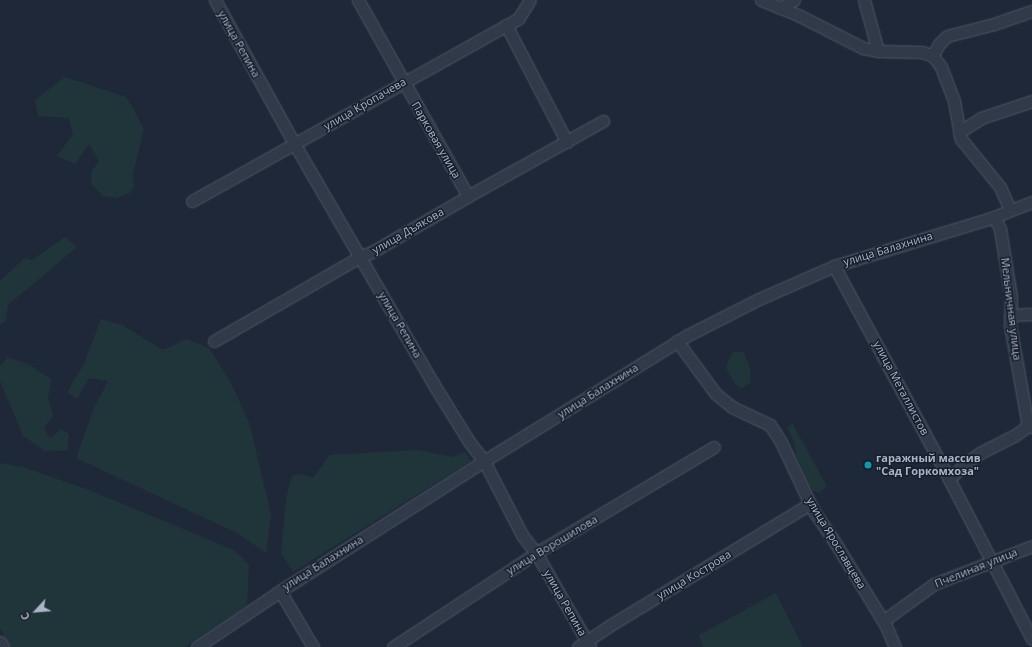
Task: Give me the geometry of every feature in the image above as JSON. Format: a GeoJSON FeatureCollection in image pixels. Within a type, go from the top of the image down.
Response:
{"type":"FeatureCollection","features":[{"type":"Feature","properties":{"kind":"street","name":"улица Репина"},"geometry":{"type":"LineString","coordinates":[[215,0],[294,145],[361,256],[434,385],[470,443],[484,461],[522,535],[536,553],[585,645]]}},
{"type":"Feature","properties":{"kind":"street","name":"Парковая улица"},"geometry":{"type":"LineString","coordinates":[[358,0],[396,68],[402,83],[468,196]]}},
{"type":"Feature","properties":{"kind":"street","name":"улица Кропачева"},"geometry":{"type":"LineString","coordinates":[[192,200],[294,145],[518,19],[530,0]]}},
{"type":"Feature","properties":{"kind":"street"},"geometry":{"type":"LineString","coordinates":[[761,0],[863,48],[878,51],[922,52],[932,56],[940,67],[954,101],[961,139],[1000,187],[1010,210]]}},
{"type":"Feature","properties":{"kind":"street"},"geometry":{"type":"LineString","coordinates":[[780,8],[794,0]]}},
{"type":"Feature","properties":{"kind":"street"},"geometry":{"type":"LineString","coordinates":[[864,0],[878,51]]}},
{"type":"Feature","properties":{"kind":"street"},"geometry":{"type":"LineString","coordinates":[[932,56],[939,44],[947,36],[994,24],[1032,11]]}},
{"type":"Feature","properties":{"kind":"street"},"geometry":{"type":"LineString","coordinates":[[506,25],[567,142]]}},
{"type":"Feature","properties":{"kind":"street"},"geometry":{"type":"LineString","coordinates":[[959,132],[981,118],[1032,101]]}},
{"type":"Feature","properties":{"kind":"street","name":"улица Дъякова"},"geometry":{"type":"LineString","coordinates":[[214,341],[361,256],[372,252],[468,196],[603,121]]}},
{"type":"Feature","properties":{"kind":"street","name":"улица Балахнина"},"geometry":{"type":"LineString","coordinates":[[197,647],[280,591],[484,461],[677,341],[759,299],[834,266],[994,217],[1032,202]]}},
{"type":"Feature","properties":{"kind":"street","name":"Мельничная улица"},"geometry":{"type":"LineString","coordinates":[[994,217],[1000,229],[1011,297],[1010,325],[1030,426]]}},
{"type":"Feature","properties":{"kind":"street","name":"улица Металлистов"},"geometry":{"type":"LineString","coordinates":[[834,266],[949,479],[1032,639]]}},
{"type":"Feature","properties":{"kind":"street"},"geometry":{"type":"LineString","coordinates":[[1011,315],[1032,314]]}},
{"type":"Feature","properties":{"kind":"street","name":"улица Ярославцева"},"geometry":{"type":"LineString","coordinates":[[677,341],[716,394],[732,407],[770,425],[781,442],[810,504],[883,621],[895,647]]}},
{"type":"Feature","properties":{"kind":"street"},"geometry":{"type":"LineString","coordinates":[[949,479],[966,463],[980,453],[1030,426]]}},
{"type":"Feature","properties":{"kind":"street","name":"улица Ворошилова"},"geometry":{"type":"LineString","coordinates":[[393,647],[536,553],[714,447]]}},
{"type":"Feature","properties":{"kind":"street","name":"улица Кострова"},"geometry":{"type":"LineString","coordinates":[[585,645],[622,618],[810,504]]}},
{"type":"Feature","properties":{"kind":"street","name":"Пчелиная улица"},"geometry":{"type":"LineString","coordinates":[[883,621],[934,584],[1032,546]]}},
{"type":"Feature","properties":{"kind":"street"},"geometry":{"type":"LineString","coordinates":[[280,591],[313,647]]}},
{"type":"Feature","properties":{"kind":"street"},"geometry":{"type":"LineString","coordinates":[[0,642],[3,647]]}},
{"type":"Feature","properties":{"kind":"green space"},"geometry":{"type":"Polygon","coordinates":[[[65,77],[126,97],[132,106],[144,129],[133,174],[134,186],[130,193],[116,198],[103,196],[91,183],[92,171],[99,161],[89,144],[75,164],[57,156],[73,134],[69,118],[38,116],[35,100],[65,77]]]}},
{"type":"Feature","properties":{"kind":"green space"},"geometry":{"type":"Polygon","coordinates":[[[65,237],[77,247],[8,305],[6,321],[0,325],[0,281],[25,258],[32,260],[65,237]]]}},
{"type":"Feature","properties":{"kind":"green space"},"geometry":{"type":"Polygon","coordinates":[[[101,319],[122,325],[163,350],[187,339],[209,348],[232,385],[250,425],[271,515],[266,553],[239,534],[76,458],[94,408],[108,381],[89,378],[77,399],[67,392],[84,364],[101,319]]]}},
{"type":"Feature","properties":{"kind":"green space"},"geometry":{"type":"Polygon","coordinates":[[[734,352],[744,352],[750,368],[751,382],[741,389],[735,384],[726,368],[729,359],[734,352]]]}},
{"type":"Feature","properties":{"kind":"green space"},"geometry":{"type":"Polygon","coordinates":[[[8,357],[30,365],[51,379],[48,398],[53,416],[44,428],[50,439],[61,429],[69,434],[68,450],[45,451],[23,436],[0,381],[0,366],[8,357]]]}},
{"type":"Feature","properties":{"kind":"green space"},"geometry":{"type":"Polygon","coordinates":[[[792,423],[827,486],[819,493],[812,490],[796,455],[794,442],[787,428],[792,423]]]}},
{"type":"Feature","properties":{"kind":"green space"},"geometry":{"type":"Polygon","coordinates":[[[416,450],[453,457],[465,452],[471,461],[293,572],[281,553],[286,498],[292,476],[302,474],[313,478],[330,455],[416,450]]]}},
{"type":"Feature","properties":{"kind":"green space"},"geometry":{"type":"Polygon","coordinates":[[[0,463],[23,467],[89,490],[234,550],[249,565],[247,605],[185,647],[11,647],[0,629],[0,463]]]}},
{"type":"Feature","properties":{"kind":"green space"},"geometry":{"type":"Polygon","coordinates":[[[776,593],[803,647],[703,647],[699,635],[776,593]]]}},
{"type":"Feature","properties":{"kind":"place","name":"гаражный массив \"Сад Горкомхоза\""},"geometry":{"type":"Point","coordinates":[868,465]}}]}
